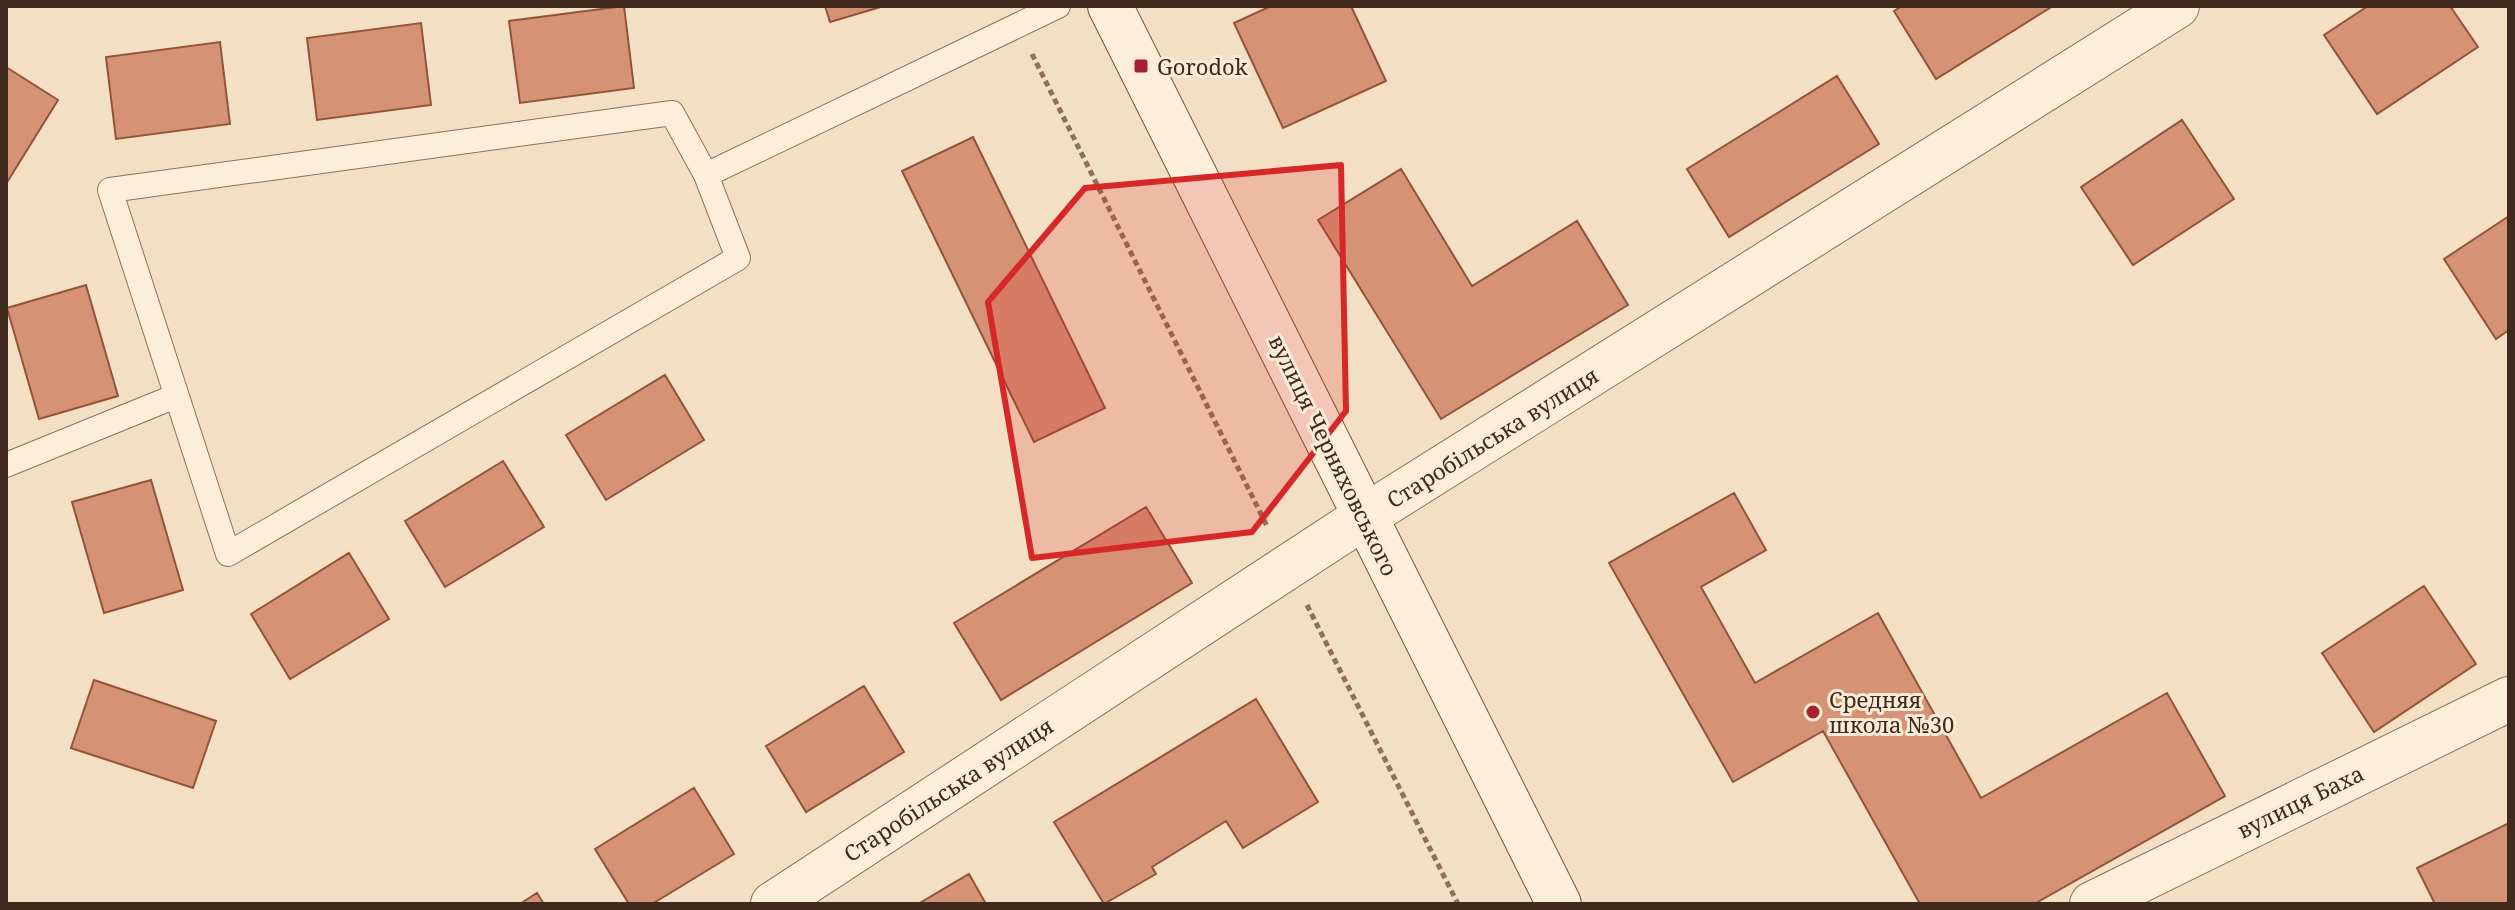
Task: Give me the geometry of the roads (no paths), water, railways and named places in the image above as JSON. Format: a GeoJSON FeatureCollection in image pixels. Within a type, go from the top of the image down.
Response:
{"type":"FeatureCollection","features":[{"type":"Feature","properties":{"kind":"street","name":"вулиця Черняховського"},"geometry":{"type":"LineString","coordinates":[[1110,6],[1559,904]]}},
{"type":"Feature","properties":{"kind":"street","name":"Старобільська вулиця"},"geometry":{"type":"LineString","coordinates":[[773,904],[1364,517],[2177,6]]}},
{"type":"Feature","properties":{"kind":"street","name":"вулиця Баха"},"geometry":{"type":"LineString","coordinates":[[2106,901],[2509,699]]}},
{"type":"Feature","properties":{"kind":"lane"},"geometry":{"type":"LineString","coordinates":[[706,175],[1058,6]]}},
{"type":"Feature","properties":{"kind":"lane"},"geometry":{"type":"LineString","coordinates":[[672,113],[706,175],[738,258],[228,554],[110,190],[672,113]]}},
{"type":"Feature","properties":{"kind":"lane"},"geometry":{"type":"LineString","coordinates":[[6,465],[176,396]]}},
{"type":"Feature","properties":{"kind":"place","name":"Gorodok"},"geometry":{"type":"Point","coordinates":[1141,66]}},
{"type":"Feature","properties":{"kind":"place","name":"Средняя школа №30"},"geometry":{"type":"Point","coordinates":[1813,712]}}]}
